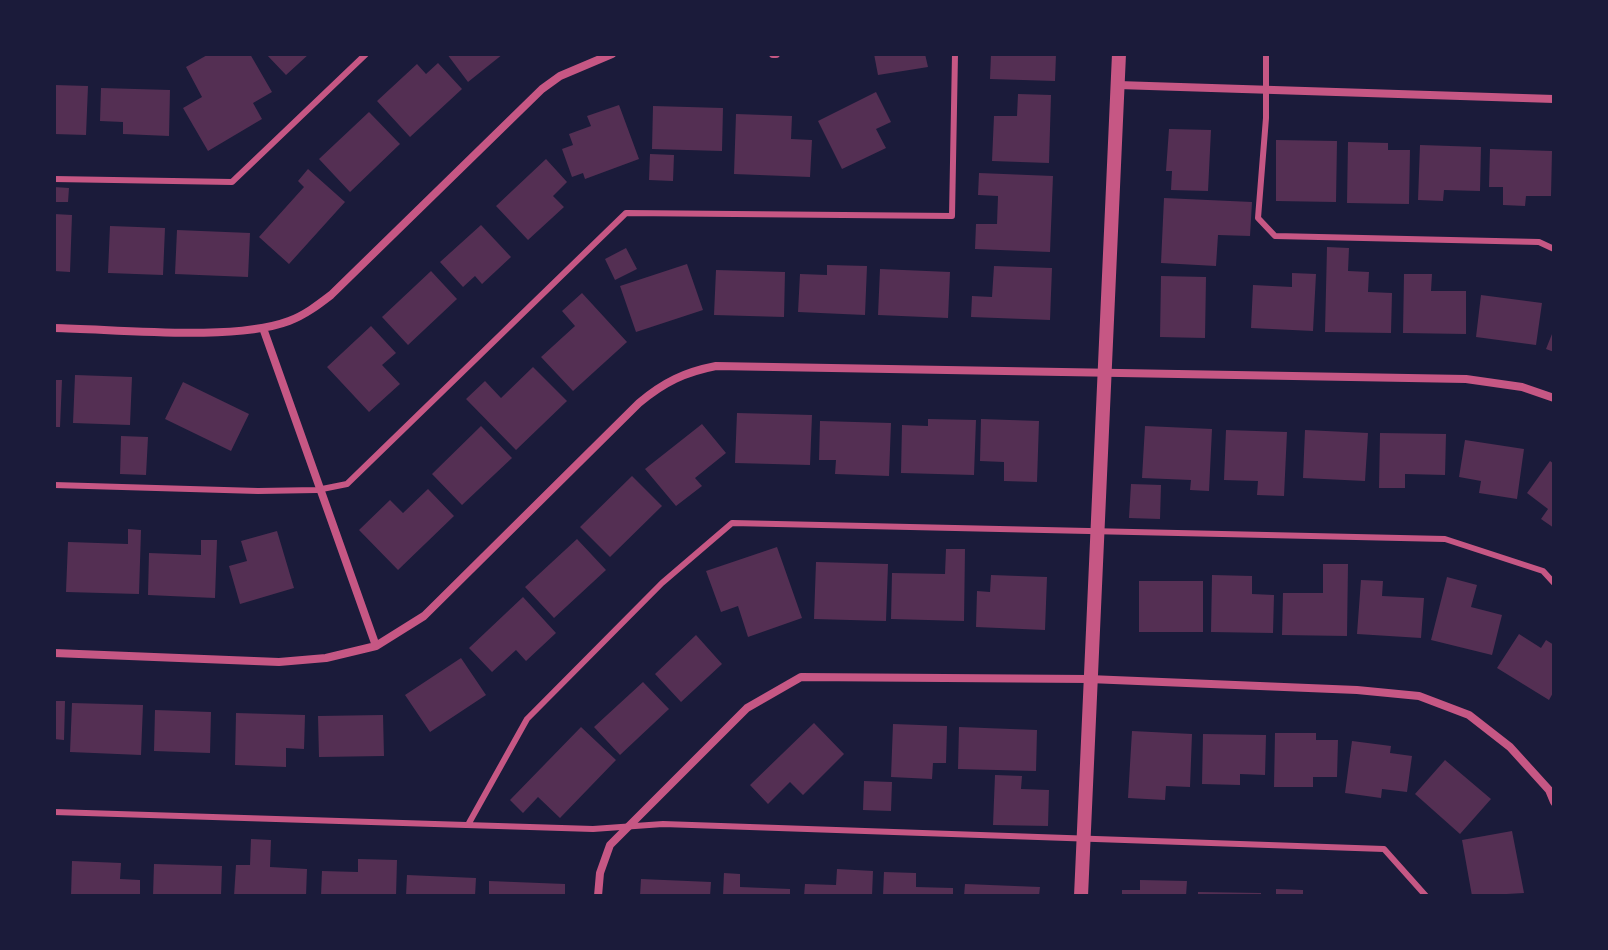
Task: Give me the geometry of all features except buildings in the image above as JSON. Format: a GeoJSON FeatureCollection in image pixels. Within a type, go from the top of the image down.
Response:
{"type":"FeatureCollection","features":[{"type":"Feature","properties":{"kind":"street"},"geometry":{"type":"LineString","coordinates":[[54,328],[168,331],[263,328],[290,321],[331,295],[542,89],[560,76],[612,54]]}},
{"type":"Feature","properties":{"kind":"street"},"geometry":{"type":"LineString","coordinates":[[1081,896],[1095,528],[1119,54]]}},
{"type":"Feature","properties":{"kind":"street"},"geometry":{"type":"LineString","coordinates":[[1118,85],[1554,99]]}},
{"type":"Feature","properties":{"kind":"street"},"geometry":{"type":"LineString","coordinates":[[263,328],[317,490],[376,646]]}},
{"type":"Feature","properties":{"kind":"street"},"geometry":{"type":"LineString","coordinates":[[54,653],[279,662],[326,658],[376,646],[424,616],[639,403],[663,383],[688,371],[753,364],[1103,375],[1466,379],[1522,387],[1554,398]]}},
{"type":"Feature","properties":{"kind":"street"},"geometry":{"type":"LineString","coordinates":[[598,896],[600,873],[610,845],[747,708],[801,677],[1089,679],[1357,690],[1419,696],[1469,715],[1510,747],[1549,790],[1554,802]]}},
{"type":"Feature","properties":{"kind":"lane"},"geometry":{"type":"LineString","coordinates":[[54,179],[232,182],[366,54]]}},
{"type":"Feature","properties":{"kind":"lane"},"geometry":{"type":"LineString","coordinates":[[54,485],[317,490],[347,484],[626,213],[952,216],[955,54]]}},
{"type":"Feature","properties":{"kind":"lane"},"geometry":{"type":"LineString","coordinates":[[1266,54],[1258,218],[1275,236],[1539,242],[1554,249]]}},
{"type":"Feature","properties":{"kind":"lane"},"geometry":{"type":"LineString","coordinates":[[469,823],[527,719],[662,583],[732,523],[1095,528],[1445,539],[1543,571],[1554,583]]}},
{"type":"Feature","properties":{"kind":"lane"},"geometry":{"type":"LineString","coordinates":[[54,812],[593,829],[663,824],[1384,849],[1426,896]]}}]}
